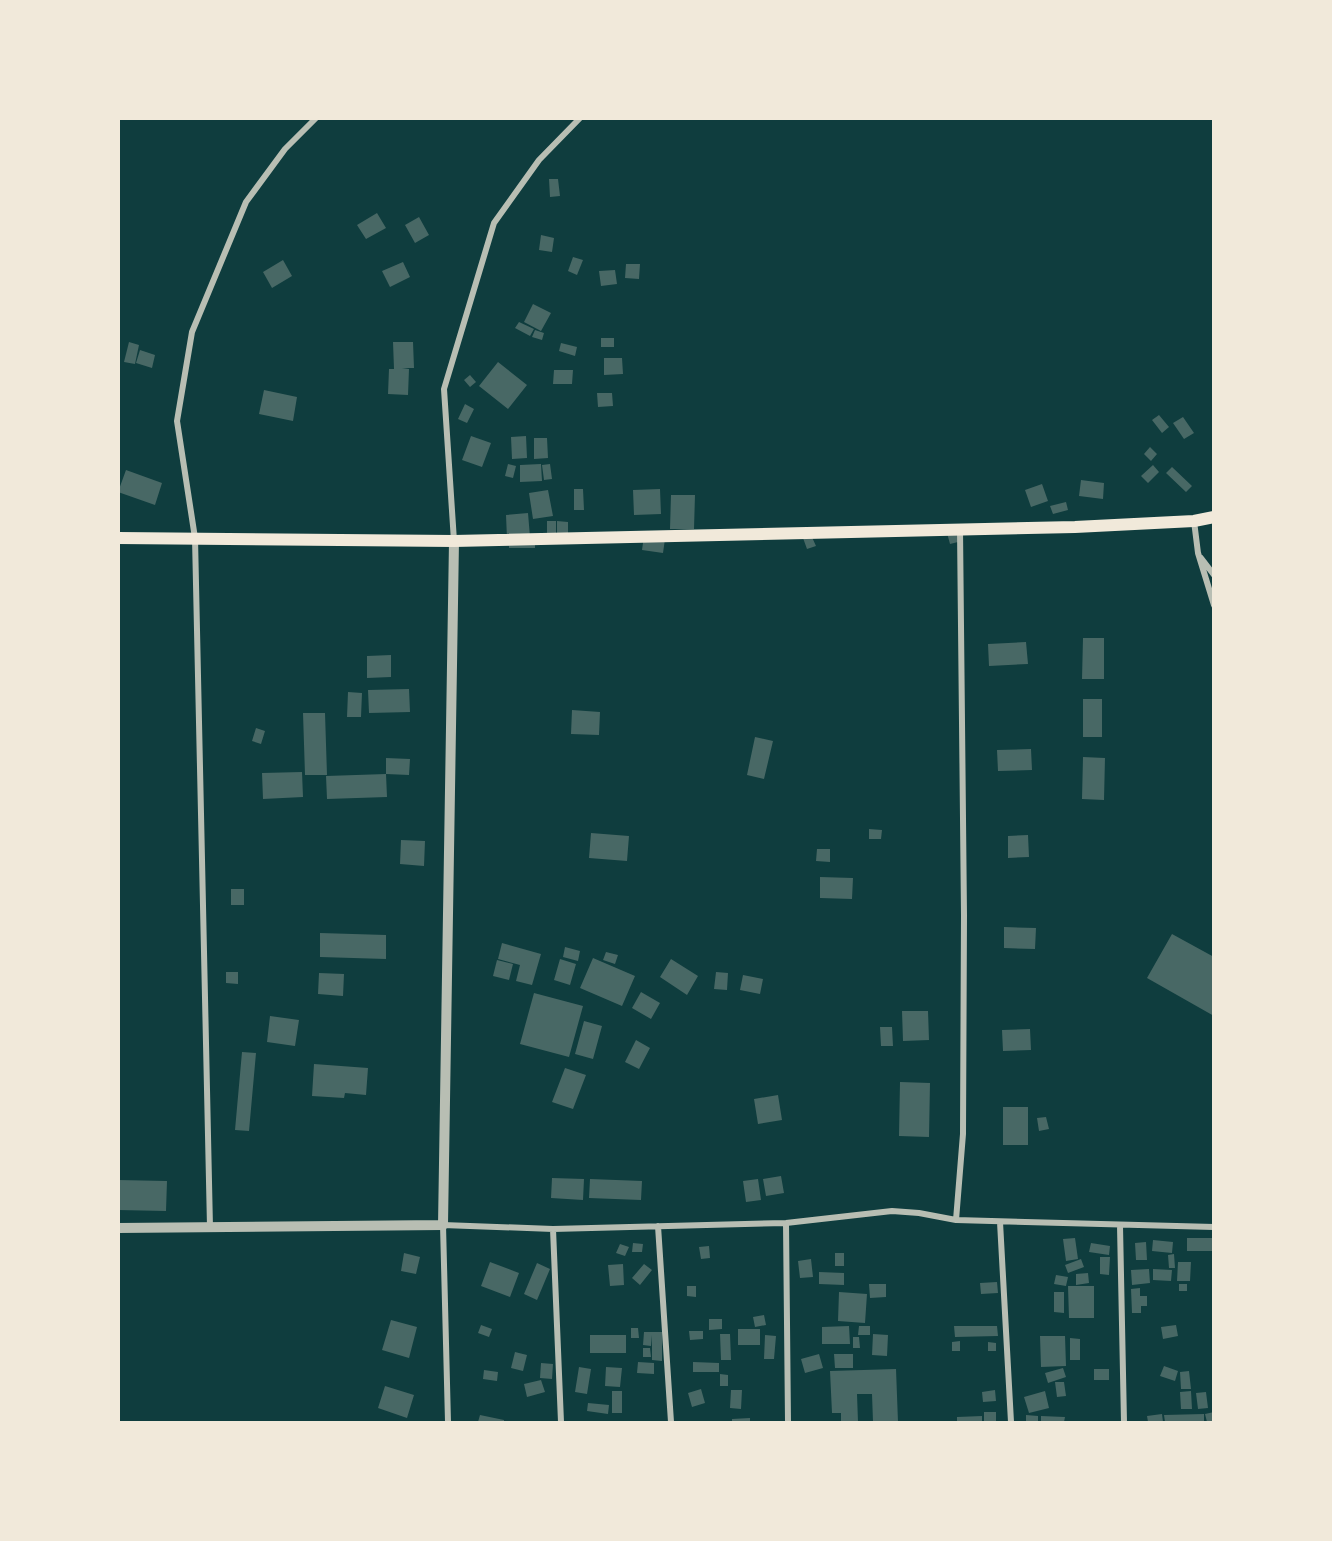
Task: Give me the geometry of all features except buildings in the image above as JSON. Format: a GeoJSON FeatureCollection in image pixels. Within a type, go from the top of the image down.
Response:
{"type":"FeatureCollection","features":[{"type":"Feature","properties":{"kind":"main road"},"geometry":{"type":"LineString","coordinates":[[118,538],[454,541],[1075,527],[1194,521],[1214,517]]}},
{"type":"Feature","properties":{"kind":"street"},"geometry":{"type":"LineString","coordinates":[[210,1227],[195,538],[177,421],[192,332],[246,202],[285,149],[316,118]]}},
{"type":"Feature","properties":{"kind":"street"},"geometry":{"type":"LineString","coordinates":[[448,1422],[443,1225],[454,541],[444,389],[494,223],[538,160],[580,118]]}},
{"type":"Feature","properties":{"kind":"street"},"geometry":{"type":"LineString","coordinates":[[1194,521],[1198,553],[1214,605]]}},
{"type":"Feature","properties":{"kind":"street"},"geometry":{"type":"LineString","coordinates":[[956,1220],[963,1134],[964,915],[960,529]]}},
{"type":"Feature","properties":{"kind":"street"},"geometry":{"type":"LineString","coordinates":[[1198,553],[1214,575]]}},
{"type":"Feature","properties":{"kind":"street"},"geometry":{"type":"LineString","coordinates":[[118,1228],[443,1225],[553,1229],[786,1223],[892,1211],[956,1220],[1214,1227]]}},
{"type":"Feature","properties":{"kind":"street"},"geometry":{"type":"LineString","coordinates":[[1000,1222],[1011,1422]]}},
{"type":"Feature","properties":{"kind":"street"},"geometry":{"type":"LineString","coordinates":[[786,1223],[788,1422]]}},
{"type":"Feature","properties":{"kind":"street"},"geometry":{"type":"LineString","coordinates":[[658,1226],[670,1422]]}},
{"type":"Feature","properties":{"kind":"street"},"geometry":{"type":"LineString","coordinates":[[1120,1226],[1124,1422]]}},
{"type":"Feature","properties":{"kind":"street"},"geometry":{"type":"LineString","coordinates":[[553,1229],[561,1422]]}}]}
